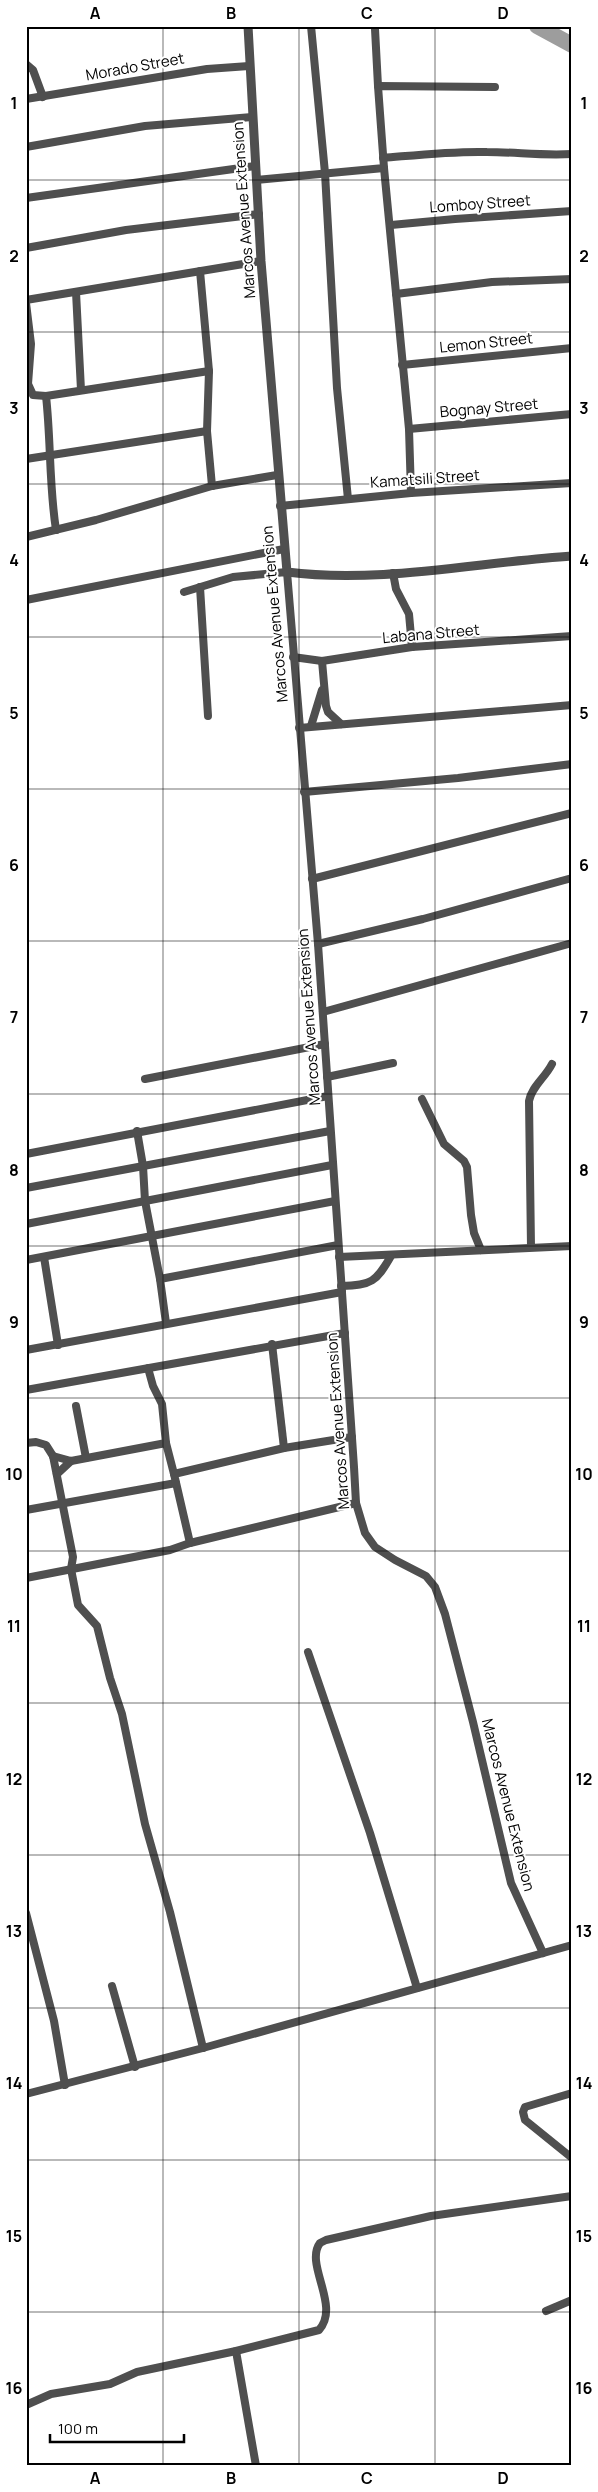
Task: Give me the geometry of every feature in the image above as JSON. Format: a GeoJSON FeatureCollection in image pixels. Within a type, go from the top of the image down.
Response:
{"type":"FeatureCollection","features":[{"type":"Feature","properties":{"kind":"street","name":"Marcos Avenue Extension"},"geometry":{"type":"LineString","coordinates":[[248,26],[261,261],[298,728],[318,944],[356,1503],[361,1526],[375,1547],[426,1576],[435,1587],[445,1614],[473,1722],[511,1883],[543,1953]]}},
{"type":"Feature","properties":{"kind":"street"},"geometry":{"type":"LineString","coordinates":[[311,26],[326,173],[337,388],[348,499]]}},
{"type":"Feature","properties":{"kind":"street"},"geometry":{"type":"LineString","coordinates":[[375,30],[383,158],[409,429],[411,493]]}},
{"type":"Feature","properties":{"kind":"street"},"geometry":{"type":"LineString","coordinates":[[26,64],[33,70],[43,97]]}},
{"type":"Feature","properties":{"kind":"street","name":"Morado Street"},"geometry":{"type":"LineString","coordinates":[[26,99],[207,69],[249,66]]}},
{"type":"Feature","properties":{"kind":"street"},"geometry":{"type":"LineString","coordinates":[[378,86],[495,87]]}},
{"type":"Feature","properties":{"kind":"street"},"geometry":{"type":"LineString","coordinates":[[26,147],[145,126],[252,117]]}},
{"type":"Feature","properties":{"kind":"street"},"geometry":{"type":"LineString","coordinates":[[383,158],[449,152],[504,152],[544,156],[572,154]]}},
{"type":"Feature","properties":{"kind":"street"},"geometry":{"type":"LineString","coordinates":[[26,198],[255,166]]}},
{"type":"Feature","properties":{"kind":"street"},"geometry":{"type":"LineString","coordinates":[[256,180],[384,168]]}},
{"type":"Feature","properties":{"kind":"street","name":"Lomboy Street"},"geometry":{"type":"LineString","coordinates":[[391,226],[455,219],[572,211]]}},
{"type":"Feature","properties":{"kind":"street"},"geometry":{"type":"LineString","coordinates":[[26,248],[126,230],[259,214]]}},
{"type":"Feature","properties":{"kind":"street"},"geometry":{"type":"LineString","coordinates":[[209,371],[46,396],[33,395],[28,384],[31,344],[26,301],[261,261]]}},
{"type":"Feature","properties":{"kind":"street"},"geometry":{"type":"LineString","coordinates":[[200,271],[209,371],[207,431],[212,486]]}},
{"type":"Feature","properties":{"kind":"street"},"geometry":{"type":"LineString","coordinates":[[396,294],[502,282],[572,279]]}},
{"type":"Feature","properties":{"kind":"street"},"geometry":{"type":"LineString","coordinates":[[76,292],[81,390]]}},
{"type":"Feature","properties":{"kind":"street","name":"Lemon Street"},"geometry":{"type":"LineString","coordinates":[[402,365],[572,348]]}},
{"type":"Feature","properties":{"kind":"street"},"geometry":{"type":"LineString","coordinates":[[46,396],[49,458],[56,530]]}},
{"type":"Feature","properties":{"kind":"street","name":"Bognay Street"},"geometry":{"type":"LineString","coordinates":[[409,429],[572,414]]}},
{"type":"Feature","properties":{"kind":"street"},"geometry":{"type":"LineString","coordinates":[[26,459],[49,458],[207,431]]}},
{"type":"Feature","properties":{"kind":"street"},"geometry":{"type":"LineString","coordinates":[[26,537],[212,486],[277,475]]}},
{"type":"Feature","properties":{"kind":"street","name":"Kamatsili Street"},"geometry":{"type":"LineString","coordinates":[[280,506],[411,493],[572,483]]}},
{"type":"Feature","properties":{"kind":"street"},"geometry":{"type":"LineString","coordinates":[[26,600],[284,549]]}},
{"type":"Feature","properties":{"kind":"street"},"geometry":{"type":"LineString","coordinates":[[184,592],[247,575],[286,572],[317,575],[393,573],[572,556]]}},
{"type":"Feature","properties":{"kind":"street"},"geometry":{"type":"LineString","coordinates":[[393,573],[396,589],[409,614],[412,648]]}},
{"type":"Feature","properties":{"kind":"street"},"geometry":{"type":"LineString","coordinates":[[200,588],[208,716]]}},
{"type":"Feature","properties":{"kind":"street","name":"Labana Street"},"geometry":{"type":"LineString","coordinates":[[293,657],[322,661],[412,648],[572,636]]}},
{"type":"Feature","properties":{"kind":"street"},"geometry":{"type":"LineString","coordinates":[[322,661],[323,686],[328,712],[341,724]]}},
{"type":"Feature","properties":{"kind":"street"},"geometry":{"type":"LineString","coordinates":[[311,726],[323,686]]}},
{"type":"Feature","properties":{"kind":"street"},"geometry":{"type":"LineString","coordinates":[[298,728],[572,704]]}},
{"type":"Feature","properties":{"kind":"street"},"geometry":{"type":"LineString","coordinates":[[304,792],[572,764]]}},
{"type":"Feature","properties":{"kind":"street"},"geometry":{"type":"LineString","coordinates":[[312,879],[572,812]]}},
{"type":"Feature","properties":{"kind":"street"},"geometry":{"type":"LineString","coordinates":[[318,944],[423,920],[572,878]]}},
{"type":"Feature","properties":{"kind":"street"},"geometry":{"type":"LineString","coordinates":[[323,1012],[572,943]]}},
{"type":"Feature","properties":{"kind":"street"},"geometry":{"type":"LineString","coordinates":[[145,1079],[325,1044]]}},
{"type":"Feature","properties":{"kind":"street"},"geometry":{"type":"LineString","coordinates":[[327,1077],[393,1063]]}},
{"type":"Feature","properties":{"kind":"street"},"geometry":{"type":"LineString","coordinates":[[531,1247],[529,1101],[534,1087],[545,1077],[552,1064]]}},
{"type":"Feature","properties":{"kind":"street"},"geometry":{"type":"LineString","coordinates":[[26,1154],[137,1131],[328,1096]]}},
{"type":"Feature","properties":{"kind":"street"},"geometry":{"type":"LineString","coordinates":[[422,1099],[444,1144],[464,1161],[467,1167],[474,1233],[481,1250]]}},
{"type":"Feature","properties":{"kind":"street"},"geometry":{"type":"LineString","coordinates":[[137,1131],[143,1166],[144,1201],[152,1234],[166,1323]]}},
{"type":"Feature","properties":{"kind":"street"},"geometry":{"type":"LineString","coordinates":[[26,1188],[330,1131]]}},
{"type":"Feature","properties":{"kind":"street"},"geometry":{"type":"LineString","coordinates":[[26,1224],[332,1165]]}},
{"type":"Feature","properties":{"kind":"street"},"geometry":{"type":"LineString","coordinates":[[26,1260],[152,1234],[335,1201]]}},
{"type":"Feature","properties":{"kind":"street"},"geometry":{"type":"LineString","coordinates":[[160,1279],[338,1245]]}},
{"type":"Feature","properties":{"kind":"street"},"geometry":{"type":"LineString","coordinates":[[339,1257],[572,1246]]}},
{"type":"Feature","properties":{"kind":"street"},"geometry":{"type":"LineString","coordinates":[[26,1350],[369,1284],[377,1278],[391,1256]]}},
{"type":"Feature","properties":{"kind":"street"},"geometry":{"type":"LineString","coordinates":[[44,1257],[58,1345]]}},
{"type":"Feature","properties":{"kind":"street"},"geometry":{"type":"LineString","coordinates":[[26,1390],[272,1344],[345,1333]]}},
{"type":"Feature","properties":{"kind":"street"},"geometry":{"type":"LineString","coordinates":[[272,1344],[284,1448]]}},
{"type":"Feature","properties":{"kind":"street"},"geometry":{"type":"LineString","coordinates":[[148,1368],[153,1386],[162,1404],[166,1443],[190,1543]]}},
{"type":"Feature","properties":{"kind":"street"},"geometry":{"type":"LineString","coordinates":[[76,1406],[86,1458]]}},
{"type":"Feature","properties":{"kind":"street"},"geometry":{"type":"LineString","coordinates":[[174,1474],[284,1448],[352,1437]]}},
{"type":"Feature","properties":{"kind":"street"},"geometry":{"type":"LineString","coordinates":[[26,1443],[36,1442],[46,1445],[53,1456],[73,1557],[71,1569],[78,1605],[97,1626],[110,1678],[122,1714],[145,1824],[203,2048]]}},
{"type":"Feature","properties":{"kind":"street"},"geometry":{"type":"LineString","coordinates":[[53,1456],[70,1461],[166,1443]]}},
{"type":"Feature","properties":{"kind":"street"},"geometry":{"type":"LineString","coordinates":[[57,1474],[70,1461]]}},
{"type":"Feature","properties":{"kind":"street"},"geometry":{"type":"LineString","coordinates":[[26,1510],[176,1483]]}},
{"type":"Feature","properties":{"kind":"street"},"geometry":{"type":"LineString","coordinates":[[26,1578],[151,1554],[356,1503]]}},
{"type":"Feature","properties":{"kind":"street"},"geometry":{"type":"LineString","coordinates":[[73,1557],[84,1567]]}},
{"type":"Feature","properties":{"kind":"street"},"geometry":{"type":"LineString","coordinates":[[308,1652],[370,1833],[417,1988]]}},
{"type":"Feature","properties":{"kind":"street"},"geometry":{"type":"LineString","coordinates":[[26,1913],[54,2021],[65,2085]]}},
{"type":"Feature","properties":{"kind":"street"},"geometry":{"type":"LineString","coordinates":[[26,2094],[203,2048],[572,1945]]}},
{"type":"Feature","properties":{"kind":"street"},"geometry":{"type":"LineString","coordinates":[[112,1986],[135,2066]]}},
{"type":"Feature","properties":{"kind":"street"},"geometry":{"type":"LineString","coordinates":[[572,2093],[525,2107],[522,2112],[525,2120],[572,2158]]}},
{"type":"Feature","properties":{"kind":"street"},"geometry":{"type":"LineString","coordinates":[[26,2404],[51,2394],[110,2384],[137,2372],[236,2352],[313,2333],[323,2326],[326,2305],[316,2251],[320,2242],[432,2216],[572,2196]]}},
{"type":"Feature","properties":{"kind":"street"},"geometry":{"type":"LineString","coordinates":[[546,2311],[572,2300]]}},
{"type":"Feature","properties":{"kind":"street"},"geometry":{"type":"LineString","coordinates":[[236,2352],[256,2466]]}},
{"type":"Feature","properties":{"kind":"waterway"},"geometry":{"type":"LineString","coordinates":[[537,26],[572,45]]}}]}
